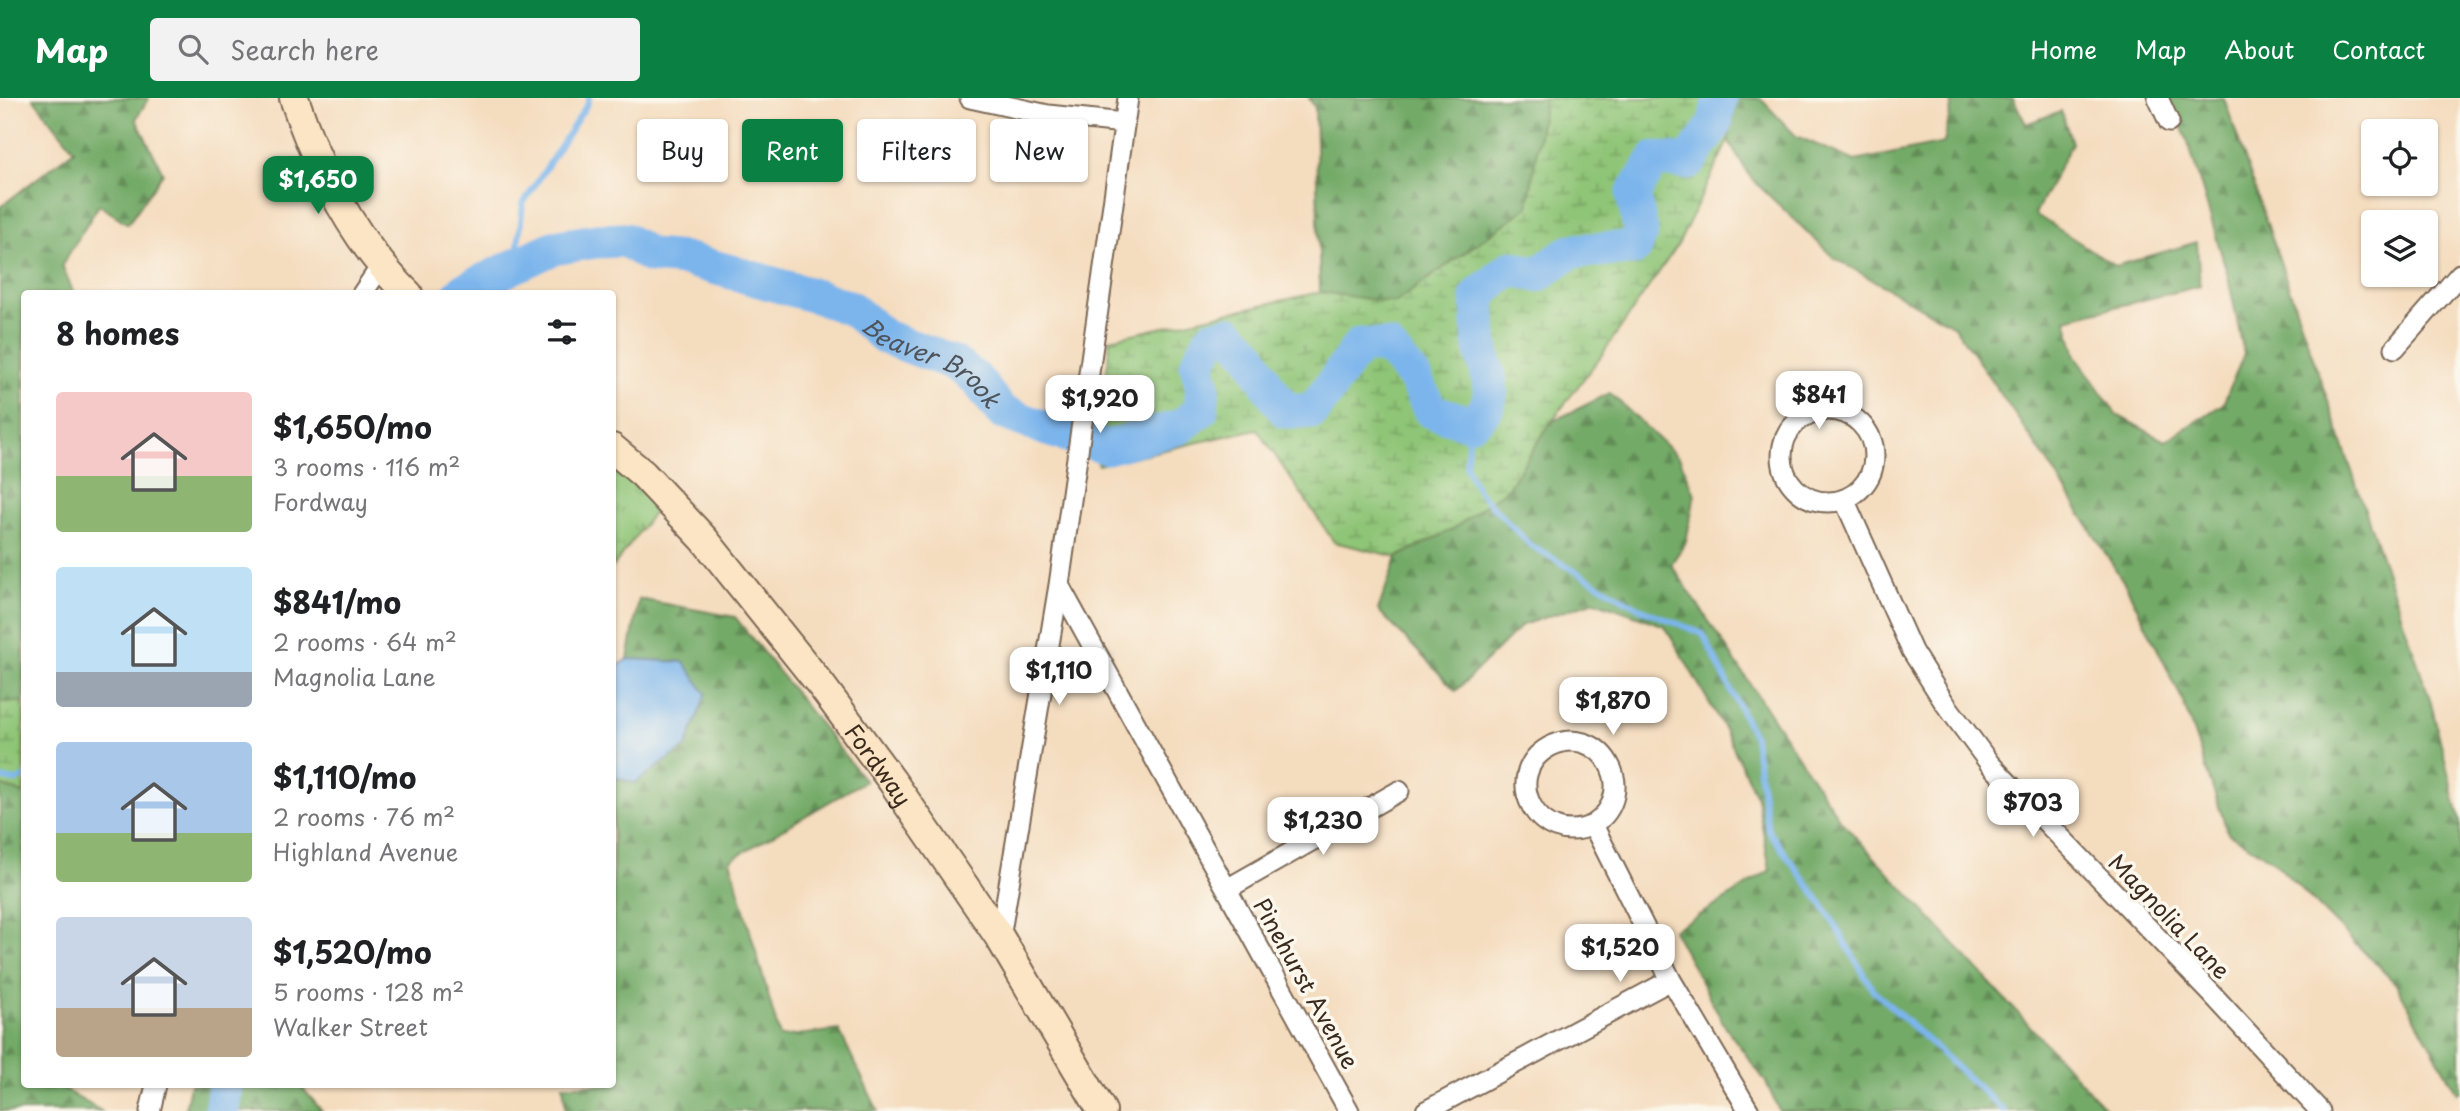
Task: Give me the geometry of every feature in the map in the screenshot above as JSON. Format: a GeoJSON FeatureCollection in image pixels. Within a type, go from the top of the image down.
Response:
{"type":"FeatureCollection","features":[{"type":"Feature","properties":{"kind":"street"},"geometry":{"type":"LineString","coordinates":[[294,98],[315,155],[333,192],[381,266],[404,290]]}},
{"type":"Feature","properties":{"kind":"street"},"geometry":{"type":"LineString","coordinates":[[970,98],[1048,115],[1124,123]]}},
{"type":"Feature","properties":{"kind":"street"},"geometry":{"type":"LineString","coordinates":[[1000,938],[1059,585],[1128,98]]}},
{"type":"Feature","properties":{"kind":"street"},"geometry":{"type":"LineString","coordinates":[[2158,98],[2169,122]]}},
{"type":"Feature","properties":{"kind":"street"},"geometry":{"type":"LineString","coordinates":[[365,290],[381,266]]}},
{"type":"Feature","properties":{"kind":"street"},"geometry":{"type":"LineString","coordinates":[[2395,348],[2460,274]]}},
{"type":"Feature","properties":{"kind":"street"},"geometry":{"type":"LineString","coordinates":[[1841,411],[1858,420],[1870,435],[1875,454],[1871,473],[1861,489],[1844,499],[1835,502],[1815,500],[1798,491],[1787,476],[1782,458],[1785,439],[1796,423],[1812,412],[1841,411]]}},
{"type":"Feature","properties":{"kind":"street","name":"Fordway"},"geometry":{"type":"LineString","coordinates":[[616,451],[643,474],[704,539],[764,611],[892,781],[1000,938],[1102,1111]]}},
{"type":"Feature","properties":{"kind":"street","name":"Magnolia Lane"},"geometry":{"type":"LineString","coordinates":[[1844,499],[1912,651],[1944,702],[1990,764],[2211,993],[2319,1111]]}},
{"type":"Feature","properties":{"kind":"street","name":"Pinehurst Avenue"},"geometry":{"type":"LineString","coordinates":[[1059,585],[1349,1111]]}},
{"type":"Feature","properties":{"kind":"street"},"geometry":{"type":"LineString","coordinates":[[1566,742],[1583,743],[1597,750],[1612,769],[1615,785],[1613,800],[1605,815],[1593,825],[1578,830],[1562,830],[1541,820],[1531,807],[1526,792],[1527,776],[1533,762],[1551,746],[1566,742]]}},
{"type":"Feature","properties":{"kind":"street"},"geometry":{"type":"LineString","coordinates":[[1227,889],[1399,791]]}},
{"type":"Feature","properties":{"kind":"street"},"geometry":{"type":"LineString","coordinates":[[1593,825],[1671,980],[1749,1111]]}},
{"type":"Feature","properties":{"kind":"street"},"geometry":{"type":"LineString","coordinates":[[1426,1111],[1671,980]]}},
{"type":"Feature","properties":{"kind":"street"},"geometry":{"type":"LineString","coordinates":[[150,1111],[155,1088]]}},
{"type":"Feature","properties":{"kind":"green space"},"geometry":{"type":"Polygon","coordinates":[[[33,98],[149,98],[136,119],[163,173],[128,224],[99,205],[62,265],[72,290],[21,290],[21,702],[0,702],[0,207],[74,150],[33,98]]]}},
{"type":"Feature","properties":{"kind":"green space"},"geometry":{"type":"Polygon","coordinates":[[[1309,98],[1545,98],[1528,207],[1394,304],[1320,292],[1315,108],[1309,98]]]}},
{"type":"Feature","properties":{"kind":"green space"},"geometry":{"type":"Polygon","coordinates":[[[1545,98],[1737,98],[1728,141],[1679,243],[1601,356],[1551,422],[1507,489],[1453,529],[1397,557],[1334,542],[1257,429],[1098,465],[1110,339],[1320,292],[1395,303],[1528,207],[1545,98]]]}},
{"type":"Feature","properties":{"kind":"green space"},"geometry":{"type":"Polygon","coordinates":[[[1737,98],[1760,98],[1796,136],[1855,161],[1944,143],[1953,98],[2013,98],[2026,124],[2061,111],[2072,143],[2035,214],[2116,266],[2197,242],[2200,286],[2066,319],[2076,356],[2117,415],[2165,441],[2223,404],[2244,354],[2228,276],[2187,139],[2168,98],[2224,98],[2430,699],[2460,821],[2460,1091],[2457,1093],[2396,984],[2271,859],[2228,833],[2182,699],[2128,589],[2053,470],[1954,326],[1834,258],[1751,178],[1728,141],[1737,98]]]}},
{"type":"Feature","properties":{"kind":"green space"},"geometry":{"type":"Polygon","coordinates":[[[1610,393],[1680,459],[1695,494],[1686,542],[1671,564],[1840,820],[2108,1111],[1779,1111],[1766,1082],[1726,1028],[1673,930],[1770,870],[1757,798],[1725,730],[1665,626],[1595,601],[1522,625],[1456,691],[1378,610],[1397,557],[1453,529],[1507,489],[1551,422],[1610,393]]]}},
{"type":"Feature","properties":{"kind":"green space"},"geometry":{"type":"Polygon","coordinates":[[[616,468],[659,505],[616,563],[616,468]]]}},
{"type":"Feature","properties":{"kind":"green space"},"geometry":{"type":"Polygon","coordinates":[[[639,599],[735,617],[865,781],[730,860],[780,1037],[839,1030],[878,1111],[566,1111],[563,1088],[616,1088],[616,778],[635,783],[684,662],[628,659],[639,599]]]}},
{"type":"Feature","properties":{"kind":"green space"},"geometry":{"type":"Polygon","coordinates":[[[0,702],[21,702],[21,792],[0,785],[0,702]]]}},
{"type":"Feature","properties":{"kind":"green space"},"geometry":{"type":"Polygon","coordinates":[[[0,785],[21,792],[21,1088],[63,1088],[101,1111],[0,1111],[0,785]]]}},
{"type":"Feature","properties":{"kind":"green space"},"geometry":{"type":"Polygon","coordinates":[[[189,1088],[303,1088],[322,1111],[185,1111],[189,1088]]]}},
{"type":"Feature","properties":{"kind":"water"},"geometry":{"type":"Polygon","coordinates":[[[628,659],[684,662],[706,694],[686,747],[635,783],[616,778],[616,667],[628,659]]]}},
{"type":"Feature","properties":{"kind":"waterway"},"geometry":{"type":"LineString","coordinates":[[516,263],[523,204],[589,98]]}},
{"type":"Feature","properties":{"kind":"waterway","name":"Beaver Brook"},"geometry":{"type":"LineString","coordinates":[[464,290],[553,248],[596,241],[625,240],[651,256],[685,259],[852,309],[885,337],[954,363],[976,379],[1002,412],[1107,447],[1180,427],[1201,410],[1203,386],[1197,365],[1212,337],[1230,333],[1250,354],[1286,411],[1313,411],[1360,345],[1388,347],[1414,377],[1431,411],[1470,423],[1488,405],[1490,395],[1480,339],[1478,295],[1511,268],[1537,275],[1572,251],[1635,248],[1641,231],[1633,194],[1655,159],[1689,162],[1715,124],[1720,98]]}},
{"type":"Feature","properties":{"kind":"waterway"},"geometry":{"type":"LineString","coordinates":[[1470,423],[1466,467],[1478,491],[1530,545],[1639,608],[1703,634],[1754,737],[1768,830],[1825,908],[1873,990],[2004,1111]]}},
{"type":"Feature","properties":{"kind":"waterway"},"geometry":{"type":"LineString","coordinates":[[0,778],[15,781],[21,778]]}},
{"type":"Feature","properties":{"kind":"waterway","name":"Beaver Brook"},"geometry":{"type":"LineString","coordinates":[[222,1111],[225,1088]]}}]}
